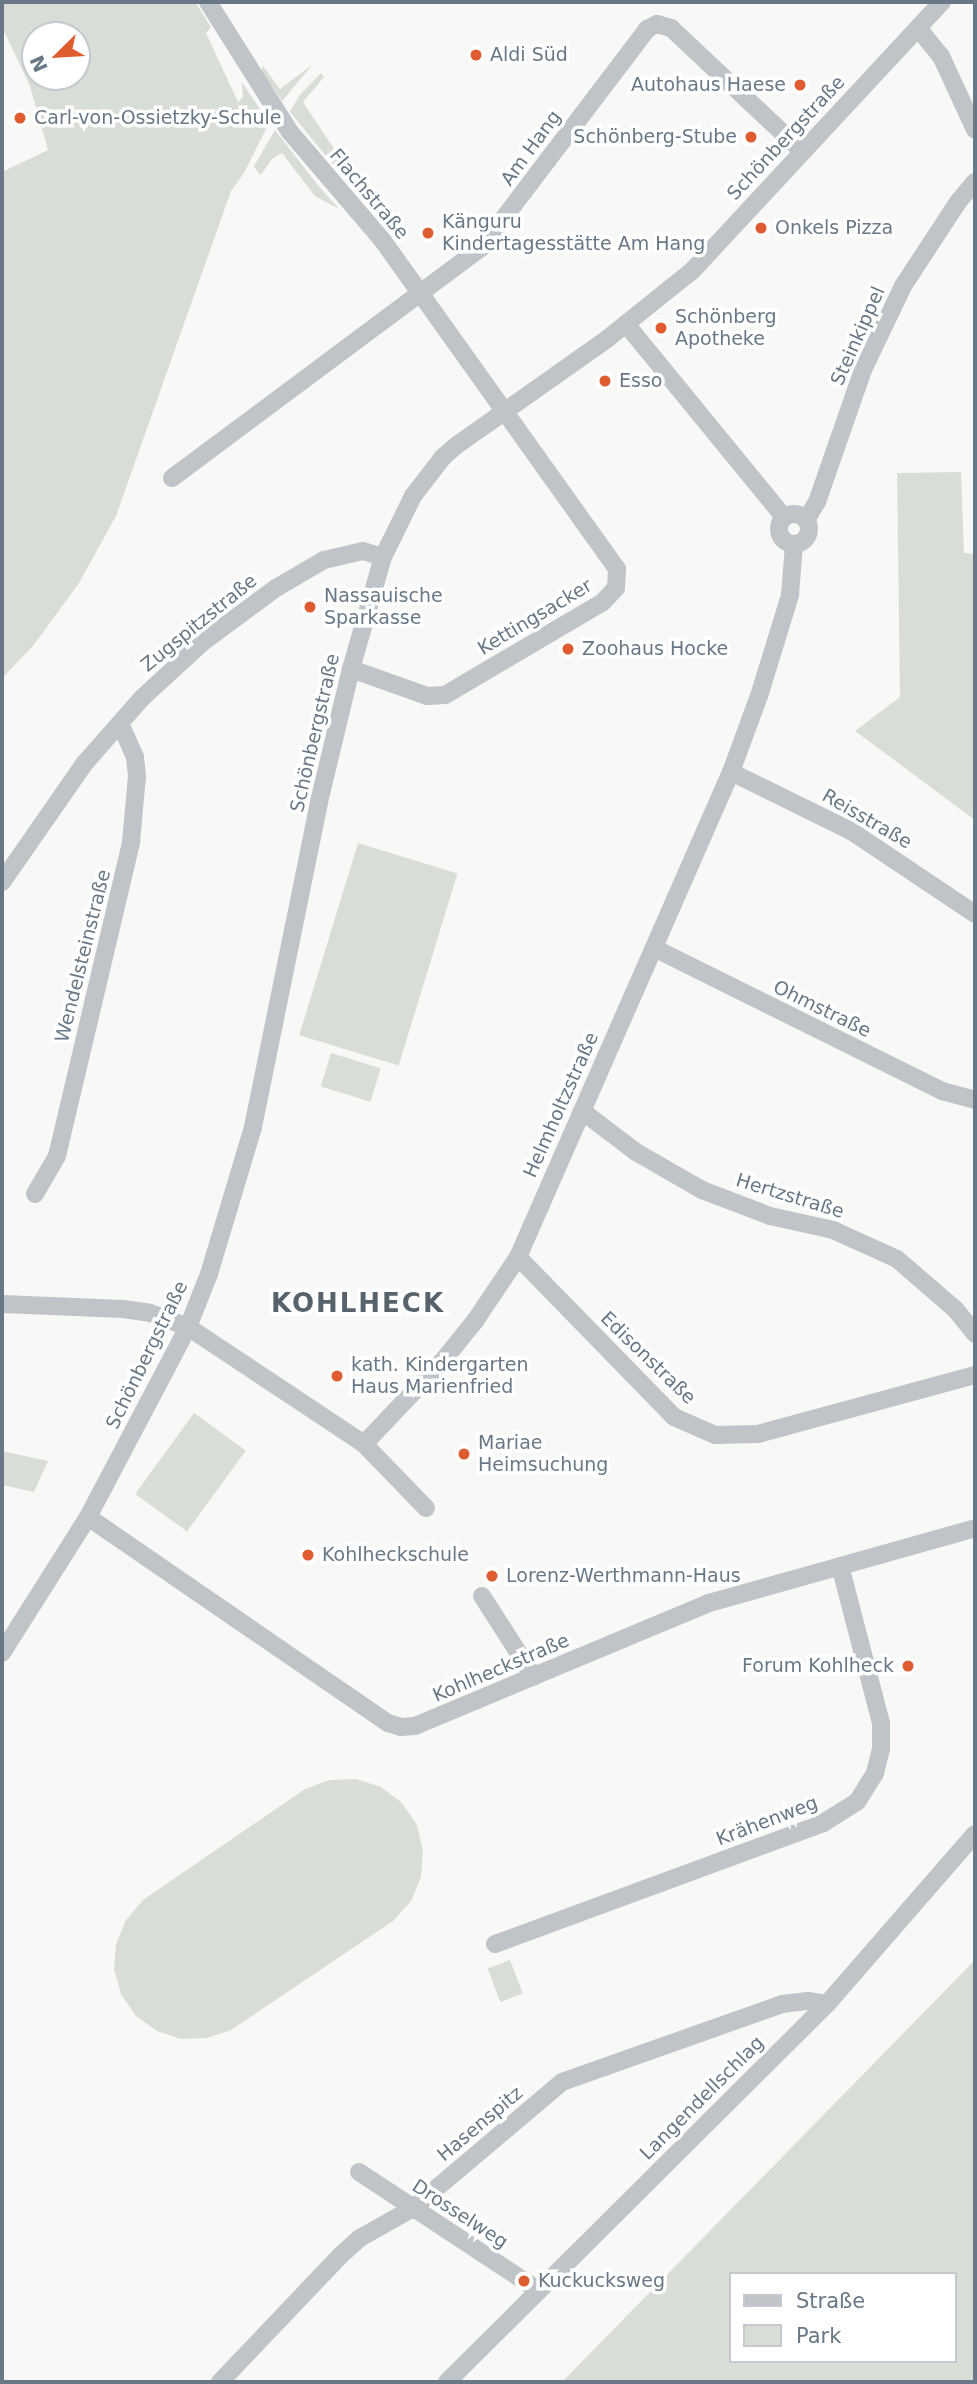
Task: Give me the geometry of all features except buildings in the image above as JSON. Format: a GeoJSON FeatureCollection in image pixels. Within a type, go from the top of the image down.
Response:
{"type":"FeatureCollection","features":[{"type":"Feature","properties":{"kind":"street","name":"Flachstraße"},"geometry":{"type":"LineString","coordinates":[[208,2],[290,132],[383,241],[503,410]]}},
{"type":"Feature","properties":{"kind":"street","name":"Schönbergstraße"},"geometry":{"type":"LineString","coordinates":[[2,1653],[88,1517],[188,1326],[209,1274],[253,1127],[319,802],[351,669],[383,557],[404,512],[428,475],[457,444],[626,324],[692,271],[942,2]]}},
{"type":"Feature","properties":{"kind":"street","name":"Am Hang"},"geometry":{"type":"LineString","coordinates":[[172,478],[481,248],[493,236],[640,34],[652,26],[663,24],[671,28],[802,151]]}},
{"type":"Feature","properties":{"kind":"street"},"geometry":{"type":"LineString","coordinates":[[918,28],[941,56],[975,130]]}},
{"type":"Feature","properties":{"kind":"street","name":"Steinkippel"},"geometry":{"type":"LineString","coordinates":[[806,520],[817,502],[863,370],[903,286],[958,202],[975,182]]}},
{"type":"Feature","properties":{"kind":"street"},"geometry":{"type":"LineString","coordinates":[[626,324],[784,517]]}},
{"type":"Feature","properties":{"kind":"street","name":"Kettingsacker"},"geometry":{"type":"LineString","coordinates":[[351,669],[427,696],[445,695],[603,602],[616,588],[617,569],[613,560],[503,410]]}},
{"type":"Feature","properties":{"kind":"street"},"geometry":{"type":"LineString","coordinates":[[798,514],[806,520],[809,529],[806,538],[794,544],[781,537],[779,527],[784,517],[798,514]]}},
{"type":"Feature","properties":{"kind":"street","name":"Helmholtzstraße"},"geometry":{"type":"LineString","coordinates":[[364,1444],[441,1363],[475,1321],[518,1257],[731,772],[760,696],[790,595],[794,544]]}},
{"type":"Feature","properties":{"kind":"street","name":"Zugspitzstraße"},"geometry":{"type":"LineString","coordinates":[[2,882],[59,797],[120,723],[159,681],[203,642],[276,588],[324,561],[345,553],[363,551],[383,557]]}},
{"type":"Feature","properties":{"kind":"street","name":"Wendelsteinstraße"},"geometry":{"type":"LineString","coordinates":[[35,1194],[57,1156],[127,866],[137,776],[128,737],[120,723]]}},
{"type":"Feature","properties":{"kind":"street","name":"Reisstraße"},"geometry":{"type":"LineString","coordinates":[[731,772],[851,831],[975,914]]}},
{"type":"Feature","properties":{"kind":"street","name":"Ohmstraße"},"geometry":{"type":"LineString","coordinates":[[654,948],[942,1091],[975,1100]]}},
{"type":"Feature","properties":{"kind":"street","name":"Hertzstraße"},"geometry":{"type":"LineString","coordinates":[[582,1111],[636,1152],[702,1190],[771,1216],[833,1230],[897,1259],[946,1301],[975,1334]]}},
{"type":"Feature","properties":{"kind":"street","name":"Edisonstraße"},"geometry":{"type":"LineString","coordinates":[[518,1257],[674,1417],[715,1435],[758,1434],[975,1375]]}},
{"type":"Feature","properties":{"kind":"street"},"geometry":{"type":"LineString","coordinates":[[2,1304],[150,1312],[188,1326],[364,1444],[426,1508]]}},
{"type":"Feature","properties":{"kind":"street","name":"Kohlheckstraße"},"geometry":{"type":"LineString","coordinates":[[88,1517],[388,1723],[401,1727],[415,1726],[709,1604],[975,1528]]}},
{"type":"Feature","properties":{"kind":"street","name":"Krähenweg"},"geometry":{"type":"LineString","coordinates":[[495,1944],[823,1824],[857,1802],[875,1773],[881,1749],[881,1724],[841,1566]]}},
{"type":"Feature","properties":{"kind":"street"},"geometry":{"type":"LineString","coordinates":[[482,1596],[534,1677]]}},
{"type":"Feature","properties":{"kind":"street","name":"Langendellschlag"},"geometry":{"type":"LineString","coordinates":[[447,2382],[827,2004],[975,1834]]}},
{"type":"Feature","properties":{"kind":"street","name":"Hasenspitz"},"geometry":{"type":"LineString","coordinates":[[220,2382],[360,2238],[413,2208],[562,2082],[782,2004],[808,2001],[827,2004]]}},
{"type":"Feature","properties":{"kind":"street","name":"Drosselweg"},"geometry":{"type":"LineString","coordinates":[[359,2172],[538,2290]]}},
{"type":"Feature","properties":{"kind":"green space"},"geometry":{"type":"Polygon","coordinates":[[[2,2],[195,2],[211,27],[206,33],[238,102],[243,97],[242,82],[269,123],[244,173],[231,191],[116,516],[79,583],[33,646],[2,678],[2,172],[48,150],[31,91],[91,91],[91,21],[21,21],[21,67],[2,27],[2,2]]]}},
{"type":"Feature","properties":{"kind":"green space"},"geometry":{"type":"Polygon","coordinates":[[[313,64],[282,101],[261,71],[263,66],[280,89],[313,64]]]}},
{"type":"Feature","properties":{"kind":"green space"},"geometry":{"type":"Polygon","coordinates":[[[321,73],[324,77],[303,102],[351,174],[352,180],[348,183],[290,112],[299,96],[321,73]]]}},
{"type":"Feature","properties":{"kind":"green space"},"geometry":{"type":"Polygon","coordinates":[[[275,130],[339,209],[315,196],[282,153],[272,159],[261,175],[256,170],[254,166],[275,130]]]}},
{"type":"Feature","properties":{"kind":"green space"},"geometry":{"type":"Polygon","coordinates":[[[961,472],[964,553],[975,554],[975,820],[855,731],[900,697],[897,473],[961,472]]]}},
{"type":"Feature","properties":{"kind":"green space"},"geometry":{"type":"Polygon","coordinates":[[[358,843],[457,873],[399,1066],[299,1035],[358,843]]]}},
{"type":"Feature","properties":{"kind":"green space"},"geometry":{"type":"Polygon","coordinates":[[[331,1053],[381,1068],[370,1102],[321,1086],[331,1053]]]}},
{"type":"Feature","properties":{"kind":"green space"},"geometry":{"type":"Polygon","coordinates":[[[194,1413],[246,1451],[187,1532],[135,1494],[194,1413]]]}},
{"type":"Feature","properties":{"kind":"green space"},"geometry":{"type":"Polygon","coordinates":[[[2,1451],[48,1461],[34,1492],[2,1485],[2,1451]]]}},
{"type":"Feature","properties":{"kind":"green space"},"geometry":{"type":"Polygon","coordinates":[[[356,1779],[381,1787],[402,1803],[417,1825],[423,1851],[421,1877],[411,1901],[393,1921],[231,2030],[207,2038],[181,2039],[157,2031],[136,2016],[121,1994],[114,1969],[116,1944],[126,1920],[143,1900],[305,1789],[329,1780],[356,1779]]]}},
{"type":"Feature","properties":{"kind":"green space"},"geometry":{"type":"Polygon","coordinates":[[[510,1960],[523,1994],[500,2002],[488,1969],[510,1960]]]}},
{"type":"Feature","properties":{"kind":"green space"},"geometry":{"type":"Polygon","coordinates":[[[975,1960],[975,2382],[562,2382],[975,1960]]]}},
{"type":"Feature","properties":{"kind":"place","name":"Aldi Süd"},"geometry":{"type":"Point","coordinates":[476,55]}},
{"type":"Feature","properties":{"kind":"place","name":"Autohaus Haese"},"geometry":{"type":"Point","coordinates":[800,85]}},
{"type":"Feature","properties":{"kind":"place","name":"Carl-von-Ossietzky-Schule"},"geometry":{"type":"Point","coordinates":[20,118]}},
{"type":"Feature","properties":{"kind":"place","name":"Schönberg-Stube"},"geometry":{"type":"Point","coordinates":[751,137]}},
{"type":"Feature","properties":{"kind":"place","name":"Onkels Pizza"},"geometry":{"type":"Point","coordinates":[761,228]}},
{"type":"Feature","properties":{"kind":"place","name":"Känguru Kindertagesstätte Am Hang"},"geometry":{"type":"Point","coordinates":[428,233]}},
{"type":"Feature","properties":{"kind":"place","name":"Schönberg Apotheke"},"geometry":{"type":"Point","coordinates":[661,328]}},
{"type":"Feature","properties":{"kind":"place","name":"Esso"},"geometry":{"type":"Point","coordinates":[605,381]}},
{"type":"Feature","properties":{"kind":"place","name":"Nassauische Sparkasse"},"geometry":{"type":"Point","coordinates":[310,607]}},
{"type":"Feature","properties":{"kind":"place","name":"Zoohaus Hocke"},"geometry":{"type":"Point","coordinates":[568,649]}},
{"type":"Feature","properties":{"kind":"place","name":"kath. Kindergarten Haus Marienfried"},"geometry":{"type":"Point","coordinates":[337,1376]}},
{"type":"Feature","properties":{"kind":"place","name":"Mariae Heimsuchung"},"geometry":{"type":"Point","coordinates":[464,1454]}},
{"type":"Feature","properties":{"kind":"place","name":"Kohlheckschule"},"geometry":{"type":"Point","coordinates":[308,1555]}},
{"type":"Feature","properties":{"kind":"place","name":"Lorenz-Werthmann-Haus"},"geometry":{"type":"Point","coordinates":[492,1576]}},
{"type":"Feature","properties":{"kind":"place","name":"Forum Kohlheck"},"geometry":{"type":"Point","coordinates":[908,1666]}},
{"type":"Feature","properties":{"kind":"place","name":"Kuckucksweg"},"geometry":{"type":"Point","coordinates":[524,2281]}},
{"type":"Feature","properties":{"kind":"district","name":"KOHLHECK"},"geometry":{"type":"Point","coordinates":[358,1304]}}]}
